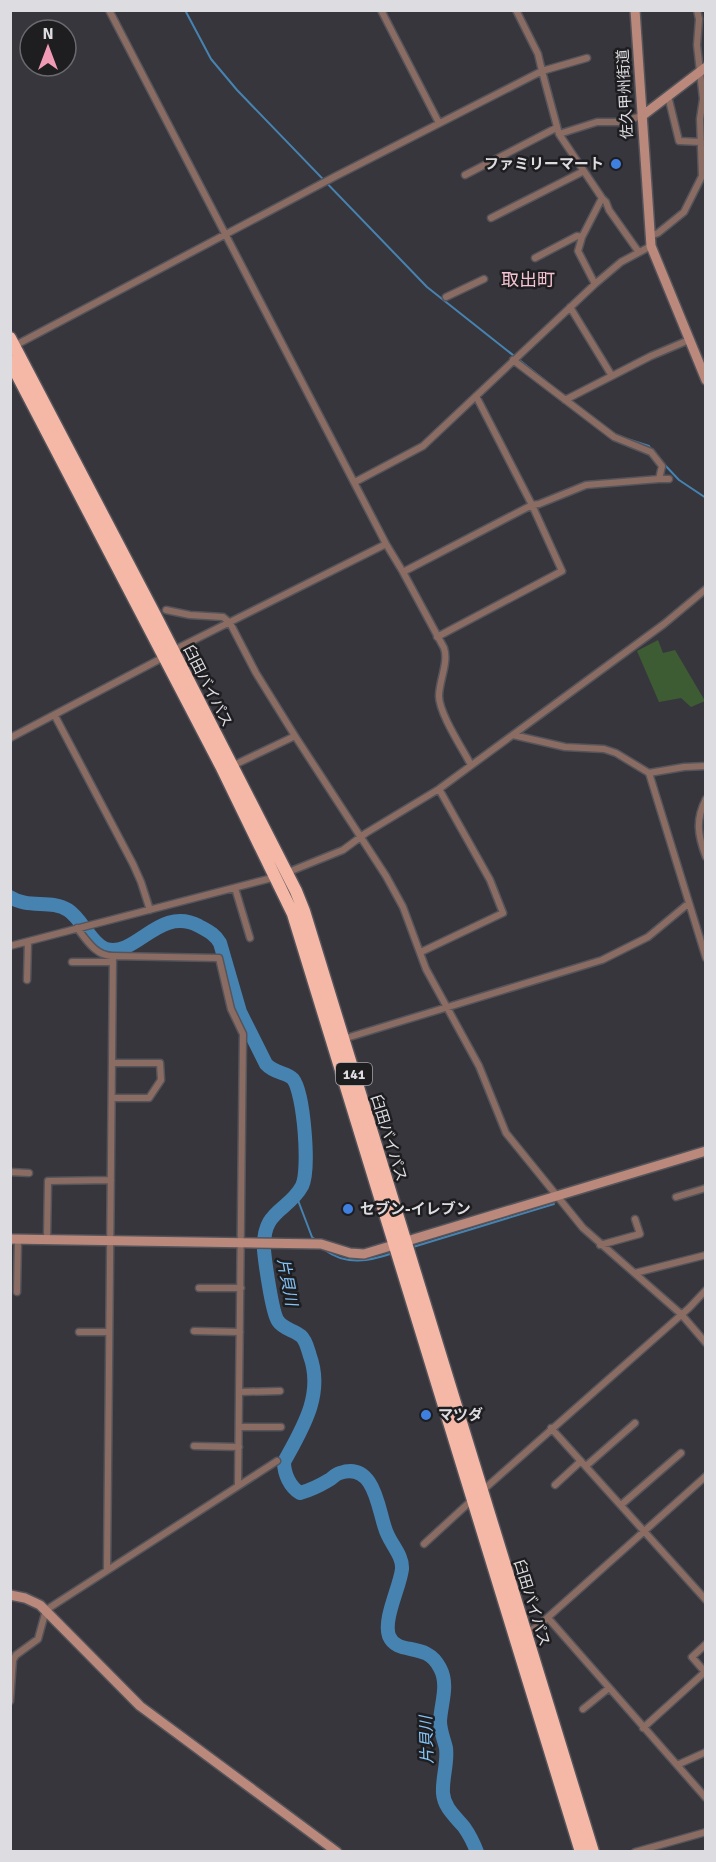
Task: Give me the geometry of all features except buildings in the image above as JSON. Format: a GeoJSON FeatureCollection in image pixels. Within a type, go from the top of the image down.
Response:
{"type":"FeatureCollection","features":[{"type":"Feature","properties":{"kind":"highway","name":"臼田バイパス"},"geometry":{"type":"LineString","coordinates":[[12,344],[282,875],[304,911],[343,1039],[473,1499],[581,1851]]}},
{"type":"Feature","properties":{"kind":"highway","name":"臼田バイパス"},"geometry":{"type":"LineString","coordinates":[[10,362],[232,766],[282,875],[400,1243],[483,1490],[593,1851]]}},
{"type":"Feature","properties":{"kind":"street"},"geometry":{"type":"LineString","coordinates":[[109,10],[386,544],[437,636],[445,653],[439,693],[440,704],[471,765]]}},
{"type":"Feature","properties":{"kind":"street"},"geometry":{"type":"LineString","coordinates":[[381,10],[439,123]]}},
{"type":"Feature","properties":{"kind":"street"},"geometry":{"type":"LineString","coordinates":[[516,10],[538,54],[558,131],[638,251]]}},
{"type":"Feature","properties":{"kind":"street","name":"佐久甲州街道"},"geometry":{"type":"LineString","coordinates":[[635,10],[650,241],[705,380]]}},
{"type":"Feature","properties":{"kind":"street"},"geometry":{"type":"LineString","coordinates":[[355,482],[423,446],[595,284],[684,212],[703,184],[700,119],[703,68],[697,45],[699,19],[697,10]]}},
{"type":"Feature","properties":{"kind":"street"},"geometry":{"type":"LineString","coordinates":[[12,344],[225,236],[439,123],[542,72],[587,58]]}},
{"type":"Feature","properties":{"kind":"street"},"geometry":{"type":"LineString","coordinates":[[579,60],[582,69]]}},
{"type":"Feature","properties":{"kind":"street"},"geometry":{"type":"LineString","coordinates":[[465,175],[558,131],[597,122],[620,122],[642,116],[703,68]]}},
{"type":"Feature","properties":{"kind":"street"},"geometry":{"type":"LineString","coordinates":[[669,96],[679,141],[701,142]]}},
{"type":"Feature","properties":{"kind":"street"},"geometry":{"type":"LineString","coordinates":[[491,218],[584,171]]}},
{"type":"Feature","properties":{"kind":"street"},"geometry":{"type":"LineString","coordinates":[[595,284],[578,251],[582,237],[602,198]]}},
{"type":"Feature","properties":{"kind":"street"},"geometry":{"type":"LineString","coordinates":[[535,258],[577,236],[582,237]]}},
{"type":"Feature","properties":{"kind":"street"},"geometry":{"type":"LineString","coordinates":[[446,297],[484,279]]}},
{"type":"Feature","properties":{"kind":"street"},"geometry":{"type":"LineString","coordinates":[[570,307],[612,376]]}},
{"type":"Feature","properties":{"kind":"street"},"geometry":{"type":"LineString","coordinates":[[567,398],[651,356],[689,340]]}},
{"type":"Feature","properties":{"kind":"street"},"geometry":{"type":"LineString","coordinates":[[515,358],[614,437],[651,452],[662,466],[659,479]]}},
{"type":"Feature","properties":{"kind":"street"},"geometry":{"type":"LineString","coordinates":[[437,636],[562,571],[532,505],[476,396]]}},
{"type":"Feature","properties":{"kind":"street"},"geometry":{"type":"LineString","coordinates":[[403,572],[532,505],[586,485],[669,479]]}},
{"type":"Feature","properties":{"kind":"street"},"geometry":{"type":"LineString","coordinates":[[10,738],[386,544]]}},
{"type":"Feature","properties":{"kind":"street"},"geometry":{"type":"LineString","coordinates":[[10,946],[282,875],[344,850],[439,789],[664,624],[705,589]]}},
{"type":"Feature","properties":{"kind":"street"},"geometry":{"type":"LineString","coordinates":[[166,610],[190,615],[223,616],[230,623],[256,673],[386,876],[403,907],[426,969],[479,1066],[506,1133],[583,1228],[681,1314],[705,1343]]}},
{"type":"Feature","properties":{"kind":"street"},"geometry":{"type":"LineString","coordinates":[[56,716],[133,864],[150,910]]}},
{"type":"Feature","properties":{"kind":"street"},"geometry":{"type":"LineString","coordinates":[[513,735],[565,747],[604,749],[616,753],[649,773],[705,958]]}},
{"type":"Feature","properties":{"kind":"street"},"geometry":{"type":"LineString","coordinates":[[232,766],[295,736]]}},
{"type":"Feature","properties":{"kind":"street"},"geometry":{"type":"LineString","coordinates":[[649,773],[684,766],[705,766]]}},
{"type":"Feature","properties":{"kind":"street"},"geometry":{"type":"LineString","coordinates":[[421,952],[503,913],[490,880],[439,789]]}},
{"type":"Feature","properties":{"kind":"street"},"geometry":{"type":"LineString","coordinates":[[705,799],[700,809],[698,832],[705,857]]}},
{"type":"Feature","properties":{"kind":"street"},"geometry":{"type":"LineString","coordinates":[[235,888],[250,938]]}},
{"type":"Feature","properties":{"kind":"street"},"geometry":{"type":"LineString","coordinates":[[343,1039],[610,956],[648,937],[689,903]]}},
{"type":"Feature","properties":{"kind":"street"},"geometry":{"type":"LineString","coordinates":[[78,928],[99,953],[113,959]]}},
{"type":"Feature","properties":{"kind":"street"},"geometry":{"type":"LineString","coordinates":[[27,980],[28,942]]}},
{"type":"Feature","properties":{"kind":"street"},"geometry":{"type":"LineString","coordinates":[[72,962],[113,959],[219,958],[231,1009],[243,1034],[238,1485]]}},
{"type":"Feature","properties":{"kind":"street"},"geometry":{"type":"LineString","coordinates":[[107,1569],[113,959]]}},
{"type":"Feature","properties":{"kind":"street"},"geometry":{"type":"LineString","coordinates":[[112,1063],[160,1063],[160,1080],[149,1098],[112,1098]]}},
{"type":"Feature","properties":{"kind":"street"},"geometry":{"type":"LineString","coordinates":[[17,1292],[14,1239],[321,1244],[358,1254],[369,1254],[705,1151]]}},
{"type":"Feature","properties":{"kind":"street"},"geometry":{"type":"LineString","coordinates":[[10,1172],[29,1173]]}},
{"type":"Feature","properties":{"kind":"street"},"geometry":{"type":"LineString","coordinates":[[47,1239],[48,1181],[111,1180]]}},
{"type":"Feature","properties":{"kind":"street"},"geometry":{"type":"LineString","coordinates":[[676,1197],[705,1188]]}},
{"type":"Feature","properties":{"kind":"street"},"geometry":{"type":"LineString","coordinates":[[600,1245],[640,1234],[636,1220]]}},
{"type":"Feature","properties":{"kind":"street"},"geometry":{"type":"LineString","coordinates":[[635,1273],[705,1256]]}},
{"type":"Feature","properties":{"kind":"street"},"geometry":{"type":"LineString","coordinates":[[199,1288],[241,1288]]}},
{"type":"Feature","properties":{"kind":"street"},"geometry":{"type":"LineString","coordinates":[[424,1544],[551,1428],[690,1308],[705,1290]]}},
{"type":"Feature","properties":{"kind":"street"},"geometry":{"type":"LineString","coordinates":[[194,1331],[240,1332]]}},
{"type":"Feature","properties":{"kind":"street"},"geometry":{"type":"LineString","coordinates":[[79,1332],[109,1332]]}},
{"type":"Feature","properties":{"kind":"street"},"geometry":{"type":"LineString","coordinates":[[240,1392],[280,1391]]}},
{"type":"Feature","properties":{"kind":"street"},"geometry":{"type":"LineString","coordinates":[[555,1485],[635,1424]]}},
{"type":"Feature","properties":{"kind":"street"},"geometry":{"type":"LineString","coordinates":[[239,1427],[281,1427]]}},
{"type":"Feature","properties":{"kind":"street"},"geometry":{"type":"LineString","coordinates":[[551,1428],[705,1600]]}},
{"type":"Feature","properties":{"kind":"street"},"geometry":{"type":"LineString","coordinates":[[194,1446],[239,1448]]}},
{"type":"Feature","properties":{"kind":"street"},"geometry":{"type":"LineString","coordinates":[[621,1505],[681,1453]]}},
{"type":"Feature","properties":{"kind":"street"},"geometry":{"type":"LineString","coordinates":[[10,1701],[13,1660],[16,1655],[38,1639],[46,1610],[277,1461]]}},
{"type":"Feature","properties":{"kind":"street"},"geometry":{"type":"LineString","coordinates":[[525,1633],[548,1618],[705,1476]]}},
{"type":"Feature","properties":{"kind":"street"},"geometry":{"type":"LineString","coordinates":[[10,1595],[25,1598],[46,1610],[111,1679],[140,1706],[337,1851]]}},
{"type":"Feature","properties":{"kind":"street"},"geometry":{"type":"LineString","coordinates":[[548,1618],[705,1798]]}},
{"type":"Feature","properties":{"kind":"street"},"geometry":{"type":"LineString","coordinates":[[644,1728],[705,1672],[692,1657],[705,1644]]}},
{"type":"Feature","properties":{"kind":"street"},"geometry":{"type":"LineString","coordinates":[[584,1709],[609,1688]]}},
{"type":"Feature","properties":{"kind":"street"},"geometry":{"type":"LineString","coordinates":[[677,1765],[705,1752]]}},
{"type":"Feature","properties":{"kind":"street"},"geometry":{"type":"LineString","coordinates":[[634,1851],[705,1832]]}},
{"type":"Feature","properties":{"kind":"green space"},"geometry":{"type":"Polygon","coordinates":[[[658,640],[663,653],[675,650],[705,701],[691,707],[681,698],[659,702],[637,651],[658,640]]]}},
{"type":"Feature","properties":{"kind":"waterway"},"geometry":{"type":"LineString","coordinates":[[185,10],[211,59],[237,90],[427,287],[547,382]]}},
{"type":"Feature","properties":{"kind":"waterway"},"geometry":{"type":"LineString","coordinates":[[618,436],[649,446],[651,449]]}},
{"type":"Feature","properties":{"kind":"waterway"},"geometry":{"type":"LineString","coordinates":[[663,463],[679,480],[706,498]]}},
{"type":"Feature","properties":{"kind":"waterway","name":"片貝川"},"geometry":{"type":"LineString","coordinates":[[10,897],[24,903],[54,905],[68,910],[96,942],[106,949],[117,950],[128,946],[160,926],[172,922],[185,921],[208,931],[220,943],[240,1012],[266,1064],[273,1070],[288,1075],[297,1087],[303,1115],[306,1149],[304,1177],[302,1186],[296,1195],[271,1219],[264,1237],[269,1287],[276,1316],[283,1326],[304,1340],[314,1370],[313,1398],[304,1424],[284,1462],[285,1471],[288,1480],[300,1493],[339,1474],[351,1471],[360,1474],[373,1488],[387,1533],[402,1564],[401,1576],[388,1621],[389,1636],[399,1646],[427,1654],[434,1659],[443,1674],[444,1687],[440,1721],[446,1748],[444,1798],[448,1808],[468,1833],[477,1852]]}},
{"type":"Feature","properties":{"kind":"waterway"},"geometry":{"type":"LineString","coordinates":[[296,1195],[312,1237],[317,1241]]}},
{"type":"Feature","properties":{"kind":"waterway"},"geometry":{"type":"LineString","coordinates":[[413,1247],[554,1204]]}},
{"type":"Feature","properties":{"kind":"waterway"},"geometry":{"type":"LineString","coordinates":[[325,1250],[350,1260],[376,1258],[393,1253]]}},
{"type":"Feature","properties":{"kind":"place","name":"ファミリーマート"},"geometry":{"type":"Point","coordinates":[616,164]}},
{"type":"Feature","properties":{"kind":"place","name":"セブン-イレブン"},"geometry":{"type":"Point","coordinates":[348,1209]}},
{"type":"Feature","properties":{"kind":"place","name":"マツダ"},"geometry":{"type":"Point","coordinates":[426,1415]}},
{"type":"Feature","properties":{"kind":"district","name":"取出町"},"geometry":{"type":"Point","coordinates":[528,280]}}]}
